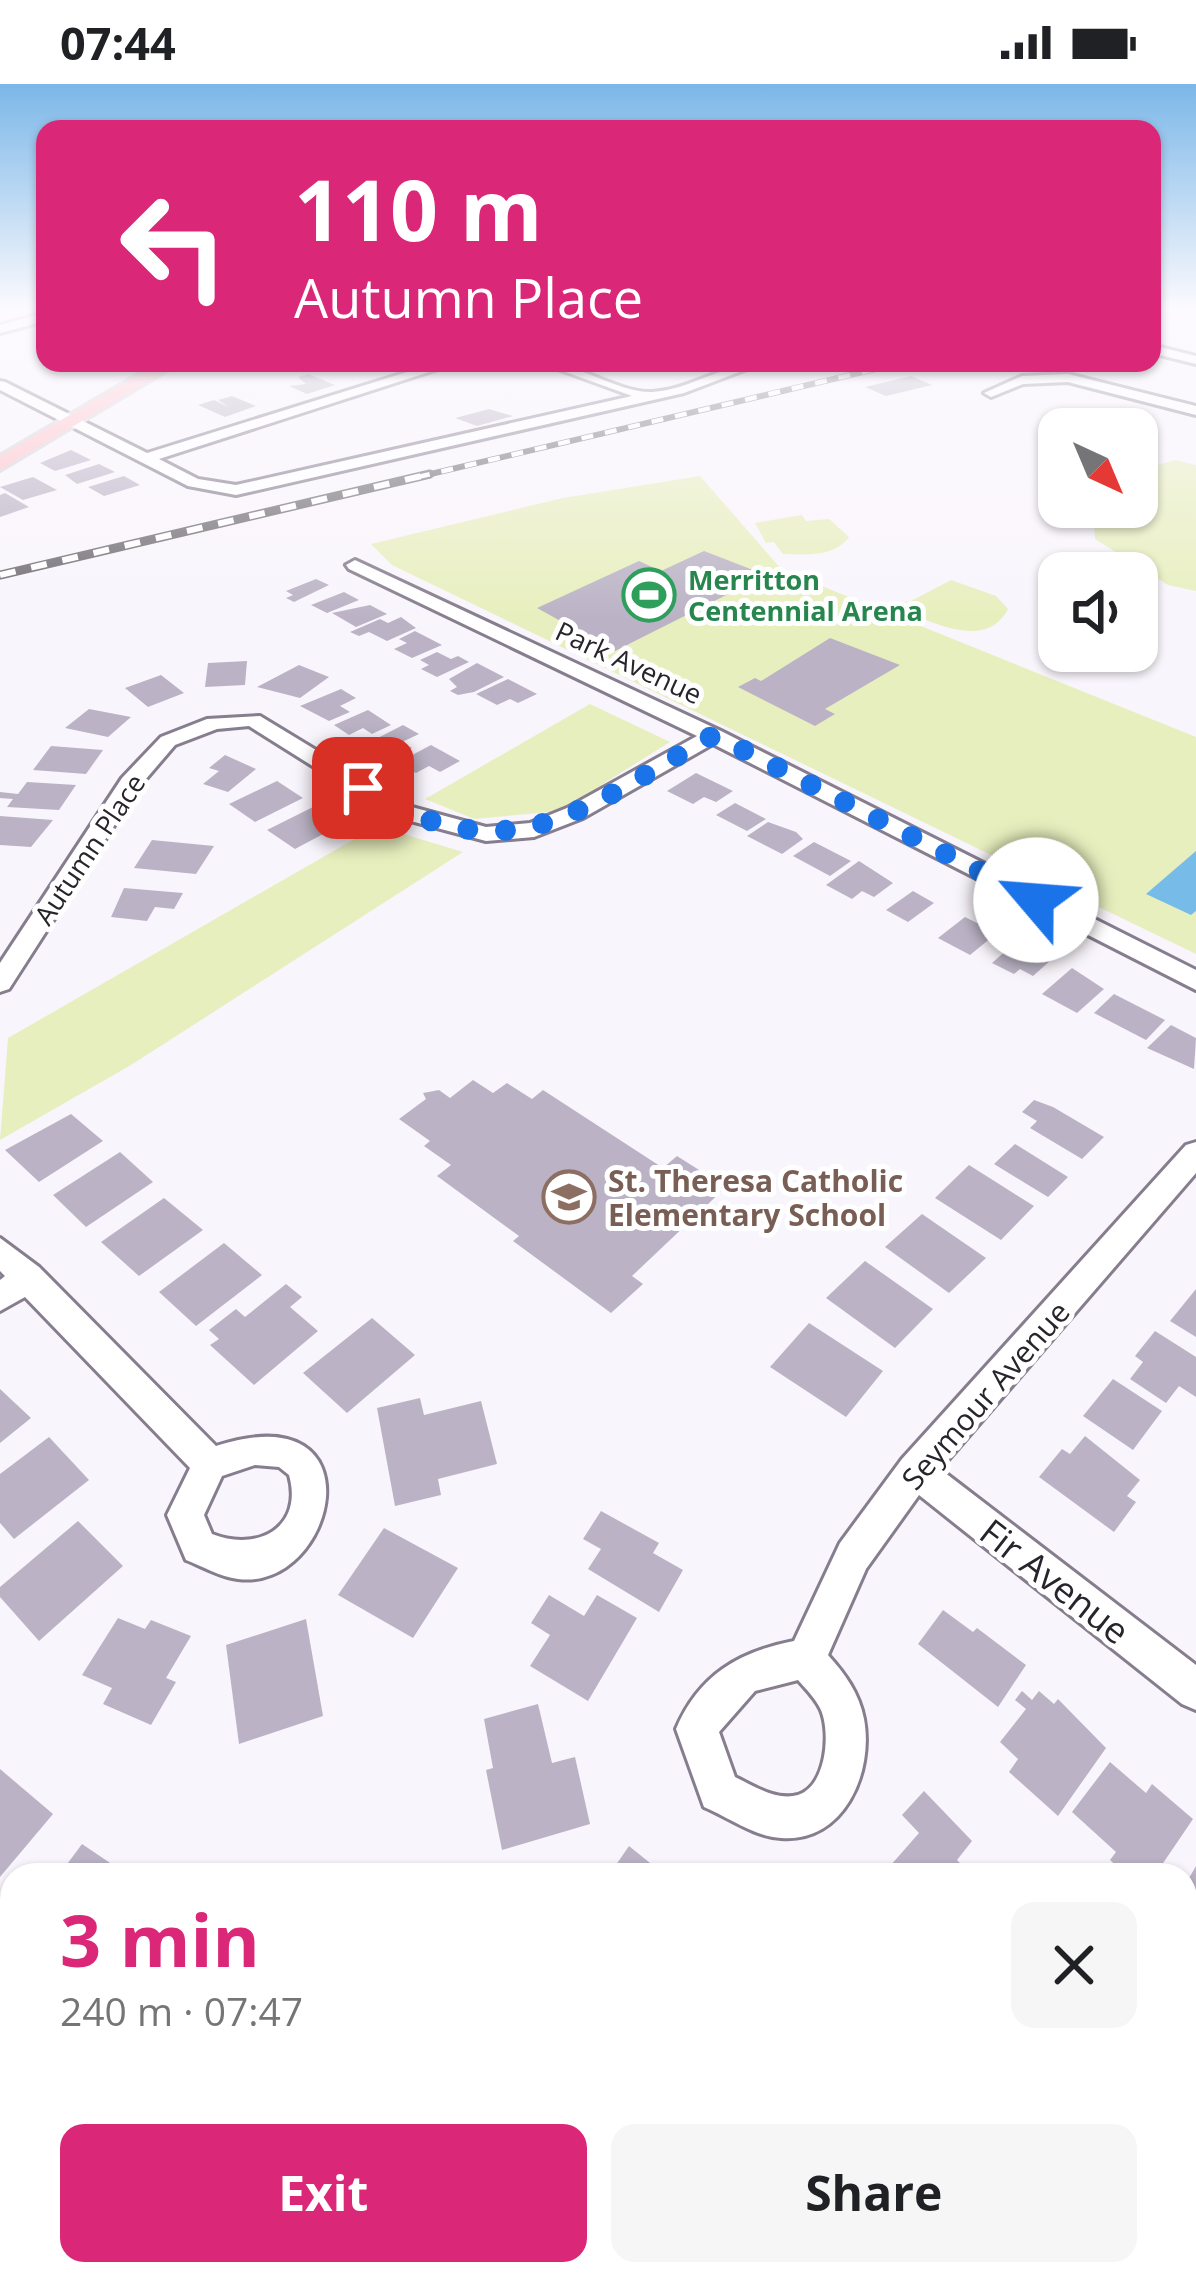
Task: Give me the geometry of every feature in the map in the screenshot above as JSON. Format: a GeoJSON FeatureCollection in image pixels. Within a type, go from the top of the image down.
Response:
{"type":"FeatureCollection","features":[{"type":"Feature","properties":{"kind":"main road"},"geometry":{"type":"LineString","coordinates":[[0,464],[86,414]]}},
{"type":"Feature","properties":{"kind":"street"},"geometry":{"type":"LineString","coordinates":[[56,414],[181,476],[236,490],[574,414]]}},
{"type":"Feature","properties":{"kind":"street"},"geometry":{"type":"LineString","coordinates":[[147,458],[288,414]]}},
{"type":"Feature","properties":{"kind":"street","name":"Park Avenue"},"geometry":{"type":"LineString","coordinates":[[355,565],[714,735],[1196,981]]}},
{"type":"Feature","properties":{"kind":"street","name":"Autumn Place"},"geometry":{"type":"LineString","coordinates":[[0,983],[130,783],[168,741],[214,723],[253,720],[400,811],[486,834],[534,830],[575,813],[714,735]]}},
{"type":"Feature","properties":{"kind":"street","name":"Seymour Avenue"},"geometry":{"type":"LineString","coordinates":[[806,1659],[853,1556],[915,1472],[1196,1153]]}},
{"type":"Feature","properties":{"kind":"street"},"geometry":{"type":"LineString","coordinates":[[0,1251],[14,1287],[210,1463]]}},
{"type":"Feature","properties":{"kind":"street","name":"Fir Avenue"},"geometry":{"type":"LineString","coordinates":[[915,1472],[1196,1690]]}},
{"type":"Feature","properties":{"kind":"green space"},"geometry":{"type":"Polygon","coordinates":[[[1175,460],[1196,465],[1196,591],[1158,579],[1158,552],[1116,552],[1095,539],[1094,528],[1158,528],[1158,465],[1175,460]]]}},
{"type":"Feature","properties":{"kind":"green space"},"geometry":{"type":"Polygon","coordinates":[[[700,476],[782,570],[1196,737],[1196,954],[392,565],[371,544],[563,498],[700,476]]]}},
{"type":"Feature","properties":{"kind":"green space"},"geometry":{"type":"Polygon","coordinates":[[[802,515],[806,521],[829,519],[849,537],[827,552],[783,554],[774,542],[766,543],[755,523],[802,515]]]}},
{"type":"Feature","properties":{"kind":"green space"},"geometry":{"type":"Polygon","coordinates":[[[951,580],[996,596],[1008,609],[998,622],[971,631],[894,609],[893,603],[909,602],[951,580]]]}},
{"type":"Feature","properties":{"kind":"green space"},"geometry":{"type":"Polygon","coordinates":[[[590,704],[670,742],[560,811],[474,819],[425,799],[590,704]]]}},
{"type":"Feature","properties":{"kind":"green space"},"geometry":{"type":"Polygon","coordinates":[[[377,826],[463,852],[131,1065],[0,1140],[8,1038],[377,826]]]}},
{"type":"Feature","properties":{"kind":"water"},"geometry":{"type":"Polygon","coordinates":[[[1196,851],[1196,911],[1191,915],[1146,894],[1196,851]]]}},
{"type":"Feature","properties":{"kind":"building"},"geometry":{"type":"Polygon","coordinates":[[[471,414],[513,416],[477,426],[455,418],[471,414]]]}},
{"type":"Feature","properties":{"kind":"building"},"geometry":{"type":"Polygon","coordinates":[[[71,450],[91,460],[55,471],[40,463],[71,450]]]}},
{"type":"Feature","properties":{"kind":"building"},"geometry":{"type":"Polygon","coordinates":[[[99,464],[115,472],[77,484],[65,475],[99,464]]]}},
{"type":"Feature","properties":{"kind":"building"},"geometry":{"type":"Polygon","coordinates":[[[124,476],[140,485],[104,496],[88,487],[124,476]]]}},
{"type":"Feature","properties":{"kind":"building"},"geometry":{"type":"Polygon","coordinates":[[[33,477],[57,490],[23,500],[0,487],[33,477]]]}},
{"type":"Feature","properties":{"kind":"building"},"geometry":{"type":"Polygon","coordinates":[[[5,493],[29,507],[0,517],[0,495],[5,493]]]}},
{"type":"Feature","properties":{"kind":"building","name":"Merritton Centennial Arena"},"geometry":{"type":"Polygon","coordinates":[[[704,551],[766,575],[615,651],[537,608],[639,561],[661,571],[704,551]]]}},
{"type":"Feature","properties":{"kind":"building"},"geometry":{"type":"Polygon","coordinates":[[[316,579],[329,585],[294,602],[286,598],[293,595],[286,591],[316,579]]]}},
{"type":"Feature","properties":{"kind":"building"},"geometry":{"type":"Polygon","coordinates":[[[344,592],[359,600],[327,613],[311,605],[344,592]]]}},
{"type":"Feature","properties":{"kind":"building"},"geometry":{"type":"Polygon","coordinates":[[[370,605],[387,614],[356,627],[332,613],[370,605]]]}},
{"type":"Feature","properties":{"kind":"building"},"geometry":{"type":"Polygon","coordinates":[[[401,617],[416,628],[387,641],[369,632],[359,636],[350,632],[380,619],[388,623],[401,617]]]}},
{"type":"Feature","properties":{"kind":"building"},"geometry":{"type":"Polygon","coordinates":[[[415,631],[442,645],[412,658],[394,649],[407,643],[399,639],[415,631]]]}},
{"type":"Feature","properties":{"kind":"building"},"geometry":{"type":"Polygon","coordinates":[[[830,638],[900,665],[825,709],[835,714],[815,726],[738,687],[755,678],[761,681],[830,638]]]}},
{"type":"Feature","properties":{"kind":"building"},"geometry":{"type":"Polygon","coordinates":[[[437,652],[469,662],[437,677],[421,669],[429,665],[420,660],[437,652]]]}},
{"type":"Feature","properties":{"kind":"building"},"geometry":{"type":"Polygon","coordinates":[[[247,661],[245,685],[205,687],[208,663],[247,661]]]}},
{"type":"Feature","properties":{"kind":"building"},"geometry":{"type":"Polygon","coordinates":[[[477,663],[504,677],[474,692],[458,695],[450,691],[457,687],[449,679],[477,663]]]}},
{"type":"Feature","properties":{"kind":"building"},"geometry":{"type":"Polygon","coordinates":[[[299,665],[329,677],[300,698],[257,687],[299,665]]]}},
{"type":"Feature","properties":{"kind":"building"},"geometry":{"type":"Polygon","coordinates":[[[161,675],[184,693],[148,707],[125,688],[161,675]]]}},
{"type":"Feature","properties":{"kind":"building"},"geometry":{"type":"Polygon","coordinates":[[[508,679],[537,694],[518,703],[510,699],[497,705],[476,694],[508,679]]]}},
{"type":"Feature","properties":{"kind":"building"},"geometry":{"type":"Polygon","coordinates":[[[341,689],[356,698],[340,706],[350,712],[329,721],[300,706],[341,689]]]}},
{"type":"Feature","properties":{"kind":"building"},"geometry":{"type":"Polygon","coordinates":[[[89,709],[131,717],[108,737],[65,728],[89,709]]]}},
{"type":"Feature","properties":{"kind":"building"},"geometry":{"type":"Polygon","coordinates":[[[368,710],[391,725],[372,734],[363,728],[349,735],[334,725],[368,710]]]}},
{"type":"Feature","properties":{"kind":"building"},"geometry":{"type":"Polygon","coordinates":[[[403,725],[419,734],[402,742],[412,748],[394,757],[368,743],[403,725]]]}},
{"type":"Feature","properties":{"kind":"building"},"geometry":{"type":"Polygon","coordinates":[[[431,745],[460,761],[440,772],[429,766],[416,773],[397,763],[431,745]]]}},
{"type":"Feature","properties":{"kind":"building"},"geometry":{"type":"Polygon","coordinates":[[[51,746],[103,750],[86,774],[33,770],[51,746]]]}},
{"type":"Feature","properties":{"kind":"building"},"geometry":{"type":"Polygon","coordinates":[[[225,755],[256,769],[228,792],[203,784],[219,771],[209,768],[225,755]]]}},
{"type":"Feature","properties":{"kind":"building"},"geometry":{"type":"Polygon","coordinates":[[[696,773],[733,791],[716,802],[704,797],[693,804],[667,791],[696,773]]]}},
{"type":"Feature","properties":{"kind":"building"},"geometry":{"type":"Polygon","coordinates":[[[277,781],[303,798],[255,822],[229,804],[277,781]]]}},
{"type":"Feature","properties":{"kind":"building"},"geometry":{"type":"Polygon","coordinates":[[[27,782],[76,785],[59,810],[7,807],[13,799],[0,798],[0,792],[18,794],[27,782]]]}},
{"type":"Feature","properties":{"kind":"building"},"geometry":{"type":"Polygon","coordinates":[[[735,803],[766,819],[747,831],[716,815],[735,803]]]}},
{"type":"Feature","properties":{"kind":"building"},"geometry":{"type":"Polygon","coordinates":[[[315,806],[342,824],[295,849],[267,830],[315,806]]]}},
{"type":"Feature","properties":{"kind":"building"},"geometry":{"type":"Polygon","coordinates":[[[0,816],[53,820],[31,847],[0,845],[0,816]]]}},
{"type":"Feature","properties":{"kind":"building"},"geometry":{"type":"Polygon","coordinates":[[[768,822],[803,839],[782,854],[747,836],[768,822]]]}},
{"type":"Feature","properties":{"kind":"building"},"geometry":{"type":"Polygon","coordinates":[[[152,840],[214,846],[196,874],[134,868],[152,840]]]}},
{"type":"Feature","properties":{"kind":"building"},"geometry":{"type":"Polygon","coordinates":[[[814,842],[851,861],[830,876],[793,856],[814,842]]]}},
{"type":"Feature","properties":{"kind":"building"},"geometry":{"type":"Polygon","coordinates":[[[859,861],[893,883],[874,897],[862,891],[852,899],[826,885],[859,861]]]}},
{"type":"Feature","properties":{"kind":"building"},"geometry":{"type":"Polygon","coordinates":[[[124,888],[183,893],[174,909],[155,907],[147,921],[111,917],[124,888]]]}},
{"type":"Feature","properties":{"kind":"building"},"geometry":{"type":"Polygon","coordinates":[[[913,891],[934,903],[908,922],[886,910],[913,891]]]}},
{"type":"Feature","properties":{"kind":"building"},"geometry":{"type":"Polygon","coordinates":[[[965,917],[997,933],[970,955],[938,938],[965,917]]]}},
{"type":"Feature","properties":{"kind":"building"},"geometry":{"type":"Polygon","coordinates":[[[1017,941],[1051,960],[1033,976],[1020,969],[1014,974],[992,963],[1017,941]]]}},
{"type":"Feature","properties":{"kind":"building"},"geometry":{"type":"Polygon","coordinates":[[[1072,968],[1104,989],[1077,1013],[1042,994],[1072,968]]]}},
{"type":"Feature","properties":{"kind":"building"},"geometry":{"type":"Polygon","coordinates":[[[1114,994],[1165,1020],[1146,1040],[1094,1013],[1114,994]]]}},
{"type":"Feature","properties":{"kind":"building"},"geometry":{"type":"Polygon","coordinates":[[[1171,1025],[1196,1038],[1194,1069],[1147,1048],[1171,1025]]]}},
{"type":"Feature","properties":{"kind":"building"},"geometry":{"type":"Polygon","coordinates":[[[473,1080],[493,1093],[507,1083],[532,1099],[543,1090],[663,1168],[677,1156],[726,1187],[632,1276],[643,1284],[611,1313],[513,1241],[519,1236],[437,1176],[451,1165],[424,1146],[430,1141],[399,1119],[426,1099],[423,1093],[439,1090],[450,1098],[473,1080]]]}},
{"type":"Feature","properties":{"kind":"building"},"geometry":{"type":"Polygon","coordinates":[[[1034,1100],[1104,1137],[1082,1159],[1030,1128],[1037,1121],[1022,1112],[1034,1100]]]}},
{"type":"Feature","properties":{"kind":"building"},"geometry":{"type":"Polygon","coordinates":[[[71,1114],[103,1141],[39,1182],[5,1150],[71,1114]]]}},
{"type":"Feature","properties":{"kind":"building"},"geometry":{"type":"Polygon","coordinates":[[[1015,1144],[1068,1177],[1048,1197],[994,1164],[1015,1144]]]}},
{"type":"Feature","properties":{"kind":"building"},"geometry":{"type":"Polygon","coordinates":[[[120,1152],[153,1182],[86,1227],[53,1195],[120,1152]]]}},
{"type":"Feature","properties":{"kind":"building"},"geometry":{"type":"Polygon","coordinates":[[[969,1165],[1034,1206],[1001,1240],[935,1198],[969,1165]]]}},
{"type":"Feature","properties":{"kind":"building"},"geometry":{"type":"Polygon","coordinates":[[[164,1198],[203,1230],[139,1276],[101,1242],[164,1198]]]}},
{"type":"Feature","properties":{"kind":"building"},"geometry":{"type":"Polygon","coordinates":[[[922,1214],[986,1258],[949,1293],[885,1247],[922,1214]]]}},
{"type":"Feature","properties":{"kind":"building"},"geometry":{"type":"Polygon","coordinates":[[[224,1243],[262,1275],[196,1326],[159,1292],[224,1243]]]}},
{"type":"Feature","properties":{"kind":"building"},"geometry":{"type":"Polygon","coordinates":[[[865,1261],[933,1309],[895,1348],[826,1298],[865,1261]]]}},
{"type":"Feature","properties":{"kind":"building"},"geometry":{"type":"Polygon","coordinates":[[[286,1284],[302,1297],[290,1307],[318,1331],[254,1385],[210,1345],[219,1339],[209,1330],[236,1309],[245,1317],[286,1284]]]}},
{"type":"Feature","properties":{"kind":"building"},"geometry":{"type":"Polygon","coordinates":[[[1196,1289],[1196,1337],[1170,1321],[1196,1289]]]}},
{"type":"Feature","properties":{"kind":"building"},"geometry":{"type":"Polygon","coordinates":[[[372,1318],[415,1355],[347,1413],[303,1373],[372,1318]]]}},
{"type":"Feature","properties":{"kind":"building"},"geometry":{"type":"Polygon","coordinates":[[[809,1323],[883,1371],[846,1417],[770,1367],[809,1323]]]}},
{"type":"Feature","properties":{"kind":"building"},"geometry":{"type":"Polygon","coordinates":[[[1155,1331],[1196,1357],[1196,1397],[1179,1386],[1166,1403],[1130,1379],[1143,1362],[1135,1356],[1155,1331]]]}},
{"type":"Feature","properties":{"kind":"building"},"geometry":{"type":"Polygon","coordinates":[[[1113,1379],[1162,1411],[1133,1450],[1083,1416],[1113,1379]]]}},
{"type":"Feature","properties":{"kind":"building"},"geometry":{"type":"Polygon","coordinates":[[[0,1389],[31,1418],[0,1443],[0,1389]]]}},
{"type":"Feature","properties":{"kind":"building"},"geometry":{"type":"Polygon","coordinates":[[[420,1398],[424,1415],[481,1401],[497,1464],[438,1479],[441,1495],[395,1506],[377,1408],[420,1398]]]}},
{"type":"Feature","properties":{"kind":"building"},"geometry":{"type":"Polygon","coordinates":[[[1085,1436],[1140,1480],[1127,1496],[1136,1502],[1114,1532],[1039,1477],[1062,1449],[1070,1454],[1085,1436]]]}},
{"type":"Feature","properties":{"kind":"building"},"geometry":{"type":"Polygon","coordinates":[[[49,1437],[89,1480],[14,1539],[0,1523],[0,1474],[49,1437]]]}},
{"type":"Feature","properties":{"kind":"building"},"geometry":{"type":"Polygon","coordinates":[[[601,1511],[659,1543],[653,1553],[683,1570],[659,1612],[588,1569],[601,1549],[583,1539],[601,1511]]]}},
{"type":"Feature","properties":{"kind":"building"},"geometry":{"type":"Polygon","coordinates":[[[78,1521],[123,1566],[39,1641],[0,1597],[0,1587],[78,1521]]]}},
{"type":"Feature","properties":{"kind":"building"},"geometry":{"type":"Polygon","coordinates":[[[384,1528],[458,1568],[413,1638],[338,1595],[384,1528]]]}},
{"type":"Feature","properties":{"kind":"building"},"geometry":{"type":"Polygon","coordinates":[[[549,1595],[584,1616],[597,1595],[637,1618],[588,1701],[530,1666],[550,1635],[531,1623],[549,1595]]]}},
{"type":"Feature","properties":{"kind":"building"},"geometry":{"type":"Polygon","coordinates":[[[943,1610],[973,1632],[977,1628],[1026,1665],[998,1707],[918,1644],[943,1610]]]}},
{"type":"Feature","properties":{"kind":"building"},"geometry":{"type":"Polygon","coordinates":[[[118,1618],[145,1629],[151,1620],[191,1636],[166,1678],[176,1682],[151,1725],[103,1704],[112,1688],[82,1675],[118,1618]]]}},
{"type":"Feature","properties":{"kind":"building"},"geometry":{"type":"Polygon","coordinates":[[[306,1619],[323,1716],[239,1744],[226,1645],[306,1619]]]}},
{"type":"Feature","properties":{"kind":"building"},"geometry":{"type":"Polygon","coordinates":[[[1022,1691],[1032,1700],[1039,1691],[1054,1704],[1058,1699],[1106,1748],[1058,1816],[1009,1772],[1018,1759],[1000,1742],[1026,1709],[1015,1700],[1022,1691]]]}},
{"type":"Feature","properties":{"kind":"building"},"geometry":{"type":"Polygon","coordinates":[[[538,1704],[552,1763],[575,1757],[590,1824],[502,1850],[486,1770],[493,1768],[484,1719],[538,1704]]]}},
{"type":"Feature","properties":{"kind":"building"},"geometry":{"type":"Polygon","coordinates":[[[1110,1762],[1146,1793],[1152,1784],[1193,1819],[1163,1863],[1113,1863],[1110,1860],[1116,1852],[1072,1812],[1110,1762]]]}},
{"type":"Feature","properties":{"kind":"building"},"geometry":{"type":"Polygon","coordinates":[[[0,1769],[53,1814],[12,1863],[0,1863],[0,1769]]]}},
{"type":"Feature","properties":{"kind":"building"},"geometry":{"type":"Polygon","coordinates":[[[924,1791],[972,1841],[957,1860],[960,1863],[893,1863],[919,1833],[902,1815],[924,1791]]]}},
{"type":"Feature","properties":{"kind":"building"},"geometry":{"type":"Polygon","coordinates":[[[82,1844],[110,1863],[68,1863],[82,1844]]]}},
{"type":"Feature","properties":{"kind":"building"},"geometry":{"type":"Polygon","coordinates":[[[629,1846],[650,1863],[617,1863],[629,1846]]]}},
{"type":"Feature","properties":{"kind":"railway"},"geometry":{"type":"LineString","coordinates":[[418,477],[686,414]]}},
{"type":"Feature","properties":{"kind":"railway"},"geometry":{"type":"LineString","coordinates":[[0,575],[430,474]]}},
{"type":"Feature","properties":{"kind":"place","name":"Merritton Centennial Arena"},"geometry":{"type":"Point","coordinates":[649,595]}},
{"type":"Feature","properties":{"kind":"place","name":"St. Theresa Catholic Elementary School"},"geometry":{"type":"Point","coordinates":[569,1197]}},
{"type":"Feature","properties":{"kind":"route"},"geometry":{"type":"LineString","coordinates":[[363,788],[400,811],[453,828],[486,834],[534,830],[575,813],[714,735],[1036,900]]}}]}
